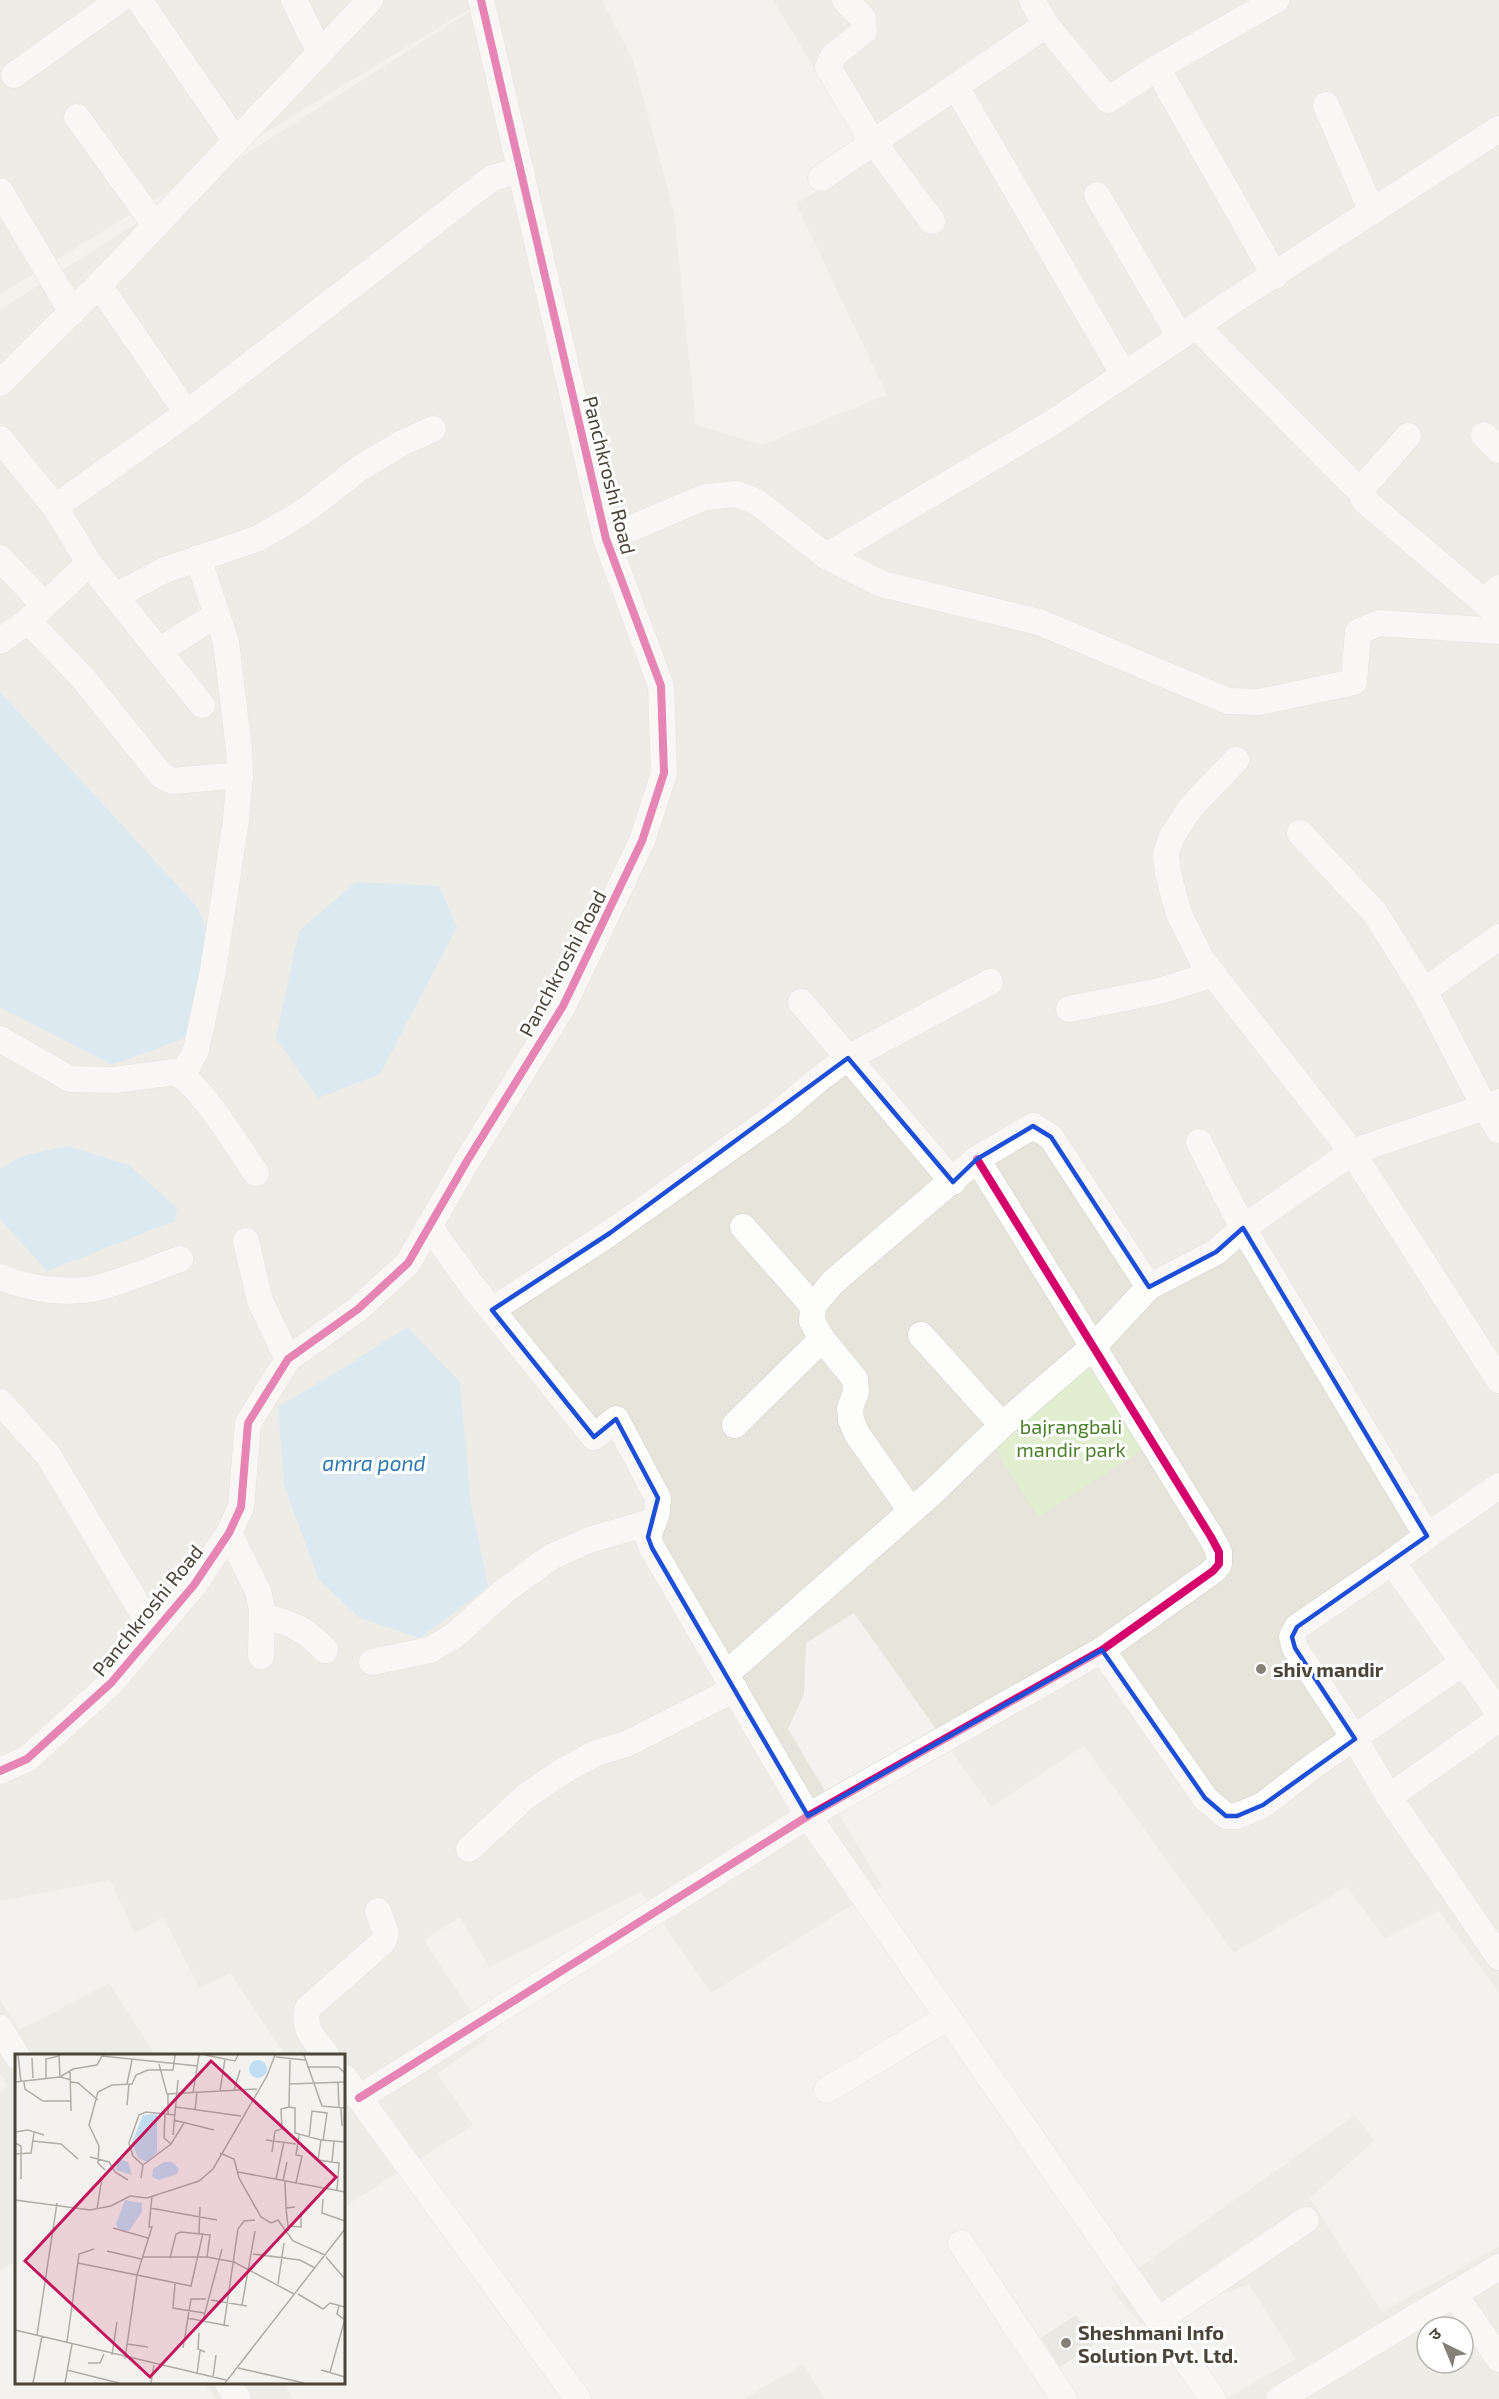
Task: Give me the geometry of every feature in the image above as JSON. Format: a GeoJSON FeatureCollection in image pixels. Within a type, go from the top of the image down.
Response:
{"type":"FeatureCollection","features":[{"type":"Feature","properties":{"kind":"street"},"geometry":{"type":"LineString","coordinates":[[14,75],[119,0]]}},
{"type":"Feature","properties":{"kind":"street"},"geometry":{"type":"LineString","coordinates":[[139,0],[236,141]]}},
{"type":"Feature","properties":{"kind":"street"},"geometry":{"type":"LineString","coordinates":[[294,0],[320,53]]}},
{"type":"Feature","properties":{"kind":"street"},"geometry":{"type":"LineString","coordinates":[[0,383],[99,285],[370,0]]}},
{"type":"Feature","properties":{"kind":"street","name":"Panchkroshi Road"},"geometry":{"type":"LineString","coordinates":[[2,1763],[27,1759],[111,1683],[194,1585],[229,1533],[241,1507],[248,1423],[288,1359],[358,1309],[408,1263],[467,1161],[563,1006],[642,841],[664,773],[661,686],[606,539],[481,0]]}},
{"type":"Feature","properties":{"kind":"street"},"geometry":{"type":"LineString","coordinates":[[845,0],[863,18],[864,31],[833,56],[828,67],[874,142],[932,221]]}},
{"type":"Feature","properties":{"kind":"street"},"geometry":{"type":"LineString","coordinates":[[1032,0],[1046,26],[1108,100],[1156,68],[1276,0]]}},
{"type":"Feature","properties":{"kind":"street"},"geometry":{"type":"LineString","coordinates":[[821,178],[1046,26]]}},
{"type":"Feature","properties":{"kind":"street"},"geometry":{"type":"LineString","coordinates":[[1156,68],[1275,276]]}},
{"type":"Feature","properties":{"kind":"street"},"geometry":{"type":"LineString","coordinates":[[956,87],[1124,375]]}},
{"type":"Feature","properties":{"kind":"street"},"geometry":{"type":"LineString","coordinates":[[1326,105],[1372,212]]}},
{"type":"Feature","properties":{"kind":"street"},"geometry":{"type":"LineString","coordinates":[[77,117],[155,225]]}},
{"type":"Feature","properties":{"kind":"street"},"geometry":{"type":"LineString","coordinates":[[826,556],[1058,419],[1188,331],[1499,129]]}},
{"type":"Feature","properties":{"kind":"street"},"geometry":{"type":"LineString","coordinates":[[55,507],[187,413],[492,178],[521,170]]}},
{"type":"Feature","properties":{"kind":"street"},"geometry":{"type":"LineString","coordinates":[[0,191],[72,312]]}},
{"type":"Feature","properties":{"kind":"street"},"geometry":{"type":"LineString","coordinates":[[1096,195],[1188,331],[1361,492],[1364,500],[1494,601]]}},
{"type":"Feature","properties":{"kind":"street"},"geometry":{"type":"LineString","coordinates":[[99,285],[187,413]]}},
{"type":"Feature","properties":{"kind":"street"},"geometry":{"type":"LineString","coordinates":[[115,596],[165,570],[259,538],[306,510],[360,468],[402,443],[433,429]]}},
{"type":"Feature","properties":{"kind":"street"},"geometry":{"type":"LineString","coordinates":[[1361,492],[1408,436]]}},
{"type":"Feature","properties":{"kind":"street"},"geometry":{"type":"LineString","coordinates":[[0,439],[55,507],[89,563],[202,705]]}},
{"type":"Feature","properties":{"kind":"street"},"geometry":{"type":"LineString","coordinates":[[606,539],[705,497],[736,494],[757,502],[826,556],[882,584],[1039,622],[1228,701],[1259,702],[1354,682],[1358,632],[1379,623],[1499,631]]}},
{"type":"Feature","properties":{"kind":"street"},"geometry":{"type":"LineString","coordinates":[[0,558],[83,678],[161,775],[173,781],[240,775]]}},
{"type":"Feature","properties":{"kind":"street"},"geometry":{"type":"LineString","coordinates":[[183,1075],[196,1050],[213,972],[236,819],[240,775],[226,642],[198,558]]}},
{"type":"Feature","properties":{"kind":"street"},"geometry":{"type":"LineString","coordinates":[[0,640],[36,613],[89,563]]}},
{"type":"Feature","properties":{"kind":"street"},"geometry":{"type":"LineString","coordinates":[[159,651],[217,614]]}},
{"type":"Feature","properties":{"kind":"street"},"geometry":{"type":"LineString","coordinates":[[1236,760],[1191,807],[1172,836],[1166,853],[1168,874],[1179,914],[1202,960],[1352,1152],[1499,1380]]}},
{"type":"Feature","properties":{"kind":"street"},"geometry":{"type":"LineString","coordinates":[[1300,832],[1375,913],[1491,1104],[1499,1130]]}},
{"type":"Feature","properties":{"kind":"street"},"geometry":{"type":"LineString","coordinates":[[1424,991],[1499,937]]}},
{"type":"Feature","properties":{"kind":"street"},"geometry":{"type":"LineString","coordinates":[[1069,1009],[1159,992],[1214,974]]}},
{"type":"Feature","properties":{"kind":"street"},"geometry":{"type":"LineString","coordinates":[[492,1310],[610,1233],[778,1114],[848,1058],[990,982]]}},
{"type":"Feature","properties":{"kind":"street"},"geometry":{"type":"LineString","coordinates":[[801,1002],[953,1182]]}},
{"type":"Feature","properties":{"kind":"street"},"geometry":{"type":"LineString","coordinates":[[0,1039],[70,1078],[115,1080],[174,1072],[183,1075],[196,1089],[256,1173]]}},
{"type":"Feature","properties":{"kind":"street"},"geometry":{"type":"LineString","coordinates":[[469,1849],[525,1797],[558,1774],[596,1753],[626,1744],[730,1681],[1002,1425],[1094,1346],[1149,1287],[1216,1252],[1243,1228],[1352,1152],[1491,1104]]}},
{"type":"Feature","properties":{"kind":"street"},"geometry":{"type":"LineString","coordinates":[[911,1511],[858,1434],[851,1420],[850,1408],[856,1392],[855,1379],[822,1339],[812,1321],[813,1306],[833,1282],[953,1182],[977,1159],[1033,1126],[1052,1137],[1149,1287]]}},
{"type":"Feature","properties":{"kind":"street"},"geometry":{"type":"LineString","coordinates":[[1199,1142],[1243,1228],[1427,1536]]}},
{"type":"Feature","properties":{"kind":"street"},"geometry":{"type":"LineString","coordinates":[[359,2098],[808,1816],[1102,1650],[1213,1571],[1219,1564],[1218,1552],[1094,1346],[977,1159]]}},
{"type":"Feature","properties":{"kind":"street"},"geometry":{"type":"LineString","coordinates":[[429,1226],[492,1310],[594,1437],[616,1419],[658,1498],[654,1521],[648,1537],[652,1548],[808,1816],[1213,2399]]}},
{"type":"Feature","properties":{"kind":"street"},"geometry":{"type":"LineString","coordinates":[[742,1227],[813,1306]]}},
{"type":"Feature","properties":{"kind":"street"},"geometry":{"type":"LineString","coordinates":[[246,1241],[260,1301],[288,1359]]}},
{"type":"Feature","properties":{"kind":"street"},"geometry":{"type":"LineString","coordinates":[[0,1277],[14,1284],[49,1291],[99,1288],[180,1259]]}},
{"type":"Feature","properties":{"kind":"street"},"geometry":{"type":"LineString","coordinates":[[921,1335],[1002,1425]]}},
{"type":"Feature","properties":{"kind":"street"},"geometry":{"type":"LineString","coordinates":[[735,1425],[822,1339]]}},
{"type":"Feature","properties":{"kind":"street"},"geometry":{"type":"LineString","coordinates":[[0,1402],[48,1455],[154,1632]]}},
{"type":"Feature","properties":{"kind":"street"},"geometry":{"type":"LineString","coordinates":[[1499,1486],[1297,1627],[1292,1637],[1295,1648],[1355,1739],[1389,1797],[1499,1957]]}},
{"type":"Feature","properties":{"kind":"street"},"geometry":{"type":"LineString","coordinates":[[372,1662],[430,1650],[454,1635],[503,1592],[551,1557],[589,1540],[654,1521]]}},
{"type":"Feature","properties":{"kind":"street"},"geometry":{"type":"LineString","coordinates":[[229,1533],[258,1591],[262,1617],[261,1656]]}},
{"type":"Feature","properties":{"kind":"street"},"geometry":{"type":"LineString","coordinates":[[1392,1562],[1499,1713]]}},
{"type":"Feature","properties":{"kind":"street"},"geometry":{"type":"LineString","coordinates":[[262,1617],[283,1620],[296,1626],[315,1639],[325,1650]]}},
{"type":"Feature","properties":{"kind":"street"},"geometry":{"type":"LineString","coordinates":[[1102,1650],[1204,1798],[1226,1816],[1237,1816],[1263,1805],[1463,1663]]}},
{"type":"Feature","properties":{"kind":"street"},"geometry":{"type":"LineString","coordinates":[[1389,1797],[1499,1719]]}},
{"type":"Feature","properties":{"kind":"street"},"geometry":{"type":"LineString","coordinates":[[326,2054],[307,2028],[304,2019],[308,2008],[383,1942],[386,1933],[378,1911]]}},
{"type":"Feature","properties":{"kind":"street"},"geometry":{"type":"LineString","coordinates":[[827,2090],[948,2018]]}},
{"type":"Feature","properties":{"kind":"street"},"geometry":{"type":"LineString","coordinates":[[0,2028],[16,2054]]}},
{"type":"Feature","properties":{"kind":"street"},"geometry":{"type":"LineString","coordinates":[[345,2078],[578,2399]]}},
{"type":"Feature","properties":{"kind":"street"},"geometry":{"type":"LineString","coordinates":[[1158,2320],[1306,2220]]}},
{"type":"Feature","properties":{"kind":"street"},"geometry":{"type":"LineString","coordinates":[[960,2243],[1064,2399]]}},
{"type":"Feature","properties":{"kind":"street"},"geometry":{"type":"LineString","coordinates":[[1278,2399],[1499,2267]]}},
{"type":"Feature","properties":{"kind":"street"},"geometry":{"type":"LineString","coordinates":[[1455,2295],[1499,2359]]}},
{"type":"Feature","properties":{"kind":"street"},"geometry":{"type":"LineString","coordinates":[[228,2384],[238,2399]]}},
{"type":"Feature","properties":{"kind":"highlighted area"},"geometry":{"type":"Polygon","coordinates":[[[848,1058],[953,1182],[977,1159],[1033,1126],[1051,1137],[1149,1287],[1216,1252],[1243,1228],[1427,1536],[1297,1627],[1292,1637],[1295,1648],[1355,1739],[1263,1805],[1237,1816],[1226,1816],[1205,1798],[1102,1650],[808,1816],[652,1548],[648,1537],[658,1498],[616,1419],[594,1437],[492,1310],[610,1233],[848,1058]]]}},
{"type":"Feature","properties":{"kind":"shaded area"},"geometry":{"type":"Polygon","coordinates":[[[0,0],[484,0],[0,294],[0,0]]]}},
{"type":"Feature","properties":{"kind":"shaded area"},"geometry":{"type":"Polygon","coordinates":[[[488,0],[602,0],[633,60],[674,212],[696,425],[762,445],[887,395],[796,204],[869,159],[773,0],[1499,0],[1499,1992],[1439,1911],[1385,1938],[1347,1887],[1234,1953],[1084,1746],[991,1807],[854,1613],[806,1643],[804,1694],[788,1729],[882,1886],[711,1993],[641,1892],[489,1967],[460,1917],[424,1940],[488,2038],[437,2074],[473,2125],[345,2206],[345,2054],[284,2054],[230,1973],[199,1988],[163,1917],[135,1934],[110,1880],[0,1901],[0,310],[488,0]]]}},
{"type":"Feature","properties":{"kind":"shaded area"},"geometry":{"type":"Polygon","coordinates":[[[109,1983],[154,2054],[15,2054],[15,2262],[0,2270],[0,2091],[8,2086],[0,2073],[0,2000],[19,2030],[109,1983]]]}},
{"type":"Feature","properties":{"kind":"shaded area"},"geometry":{"type":"Polygon","coordinates":[[[1355,2115],[1374,2141],[1310,2198],[1382,2312],[1499,2247],[1499,2399],[1225,2399],[1296,2359],[1249,2284],[1140,2323],[1110,2288],[1355,2115]]]}},
{"type":"Feature","properties":{"kind":"shaded area"},"geometry":{"type":"Polygon","coordinates":[[[803,2364],[825,2399],[744,2399],[803,2364]]]}},
{"type":"Feature","properties":{"kind":"shaded area"},"geometry":{"type":"Polygon","coordinates":[[[205,2384],[285,2384],[292,2399],[216,2399],[205,2384]]]}},
{"type":"Feature","properties":{"kind":"green space","name":"bajrangbali mandir park"},"geometry":{"type":"Polygon","coordinates":[[[1084,1360],[1144,1449],[1038,1517],[992,1443],[1084,1360]]]}},
{"type":"Feature","properties":{"kind":"water"},"geometry":{"type":"Polygon","coordinates":[[[0,692],[197,907],[212,944],[191,1036],[112,1065],[0,1007],[0,692]]]}},
{"type":"Feature","properties":{"kind":"water"},"geometry":{"type":"Polygon","coordinates":[[[356,882],[439,886],[457,927],[380,1074],[318,1098],[276,1038],[299,931],[356,882]]]}},
{"type":"Feature","properties":{"kind":"water"},"geometry":{"type":"Polygon","coordinates":[[[68,1146],[129,1165],[177,1208],[175,1221],[47,1271],[0,1219],[0,1169],[22,1156],[68,1146]]]}},
{"type":"Feature","properties":{"kind":"water","name":"amra pond"},"geometry":{"type":"Polygon","coordinates":[[[407,1327],[460,1382],[471,1504],[488,1587],[420,1638],[360,1618],[319,1580],[284,1485],[278,1407],[407,1327]]]}},
{"type":"Feature","properties":{"kind":"building","name":"Sheshmani Info Solution Pvt. Ltd."},"geometry":{"type":"Polygon","coordinates":[[[1076,2316],[1095,2343],[1060,2366],[1042,2338],[1076,2316]]]}},
{"type":"Feature","properties":{"kind":"cycle path"},"geometry":{"type":"LineString","coordinates":[[0,1771],[27,1759],[111,1683],[194,1585],[229,1533],[241,1507],[248,1423],[288,1359],[358,1309],[408,1263],[467,1161],[563,1006],[642,841],[664,773],[661,686],[606,539],[481,0]]}},
{"type":"Feature","properties":{"kind":"cycle path"},"geometry":{"type":"LineString","coordinates":[[359,2098],[808,1816],[1102,1650],[1213,1571],[1219,1564],[1219,1552],[1211,1537],[977,1159]]}},
{"type":"Feature","properties":{"kind":"place","name":"shiv mandir"},"geometry":{"type":"Point","coordinates":[1261,1669]}},
{"type":"Feature","properties":{"kind":"place","name":"Sheshmani Info Solution Pvt. Ltd."},"geometry":{"type":"Point","coordinates":[1066,2343]}}]}
